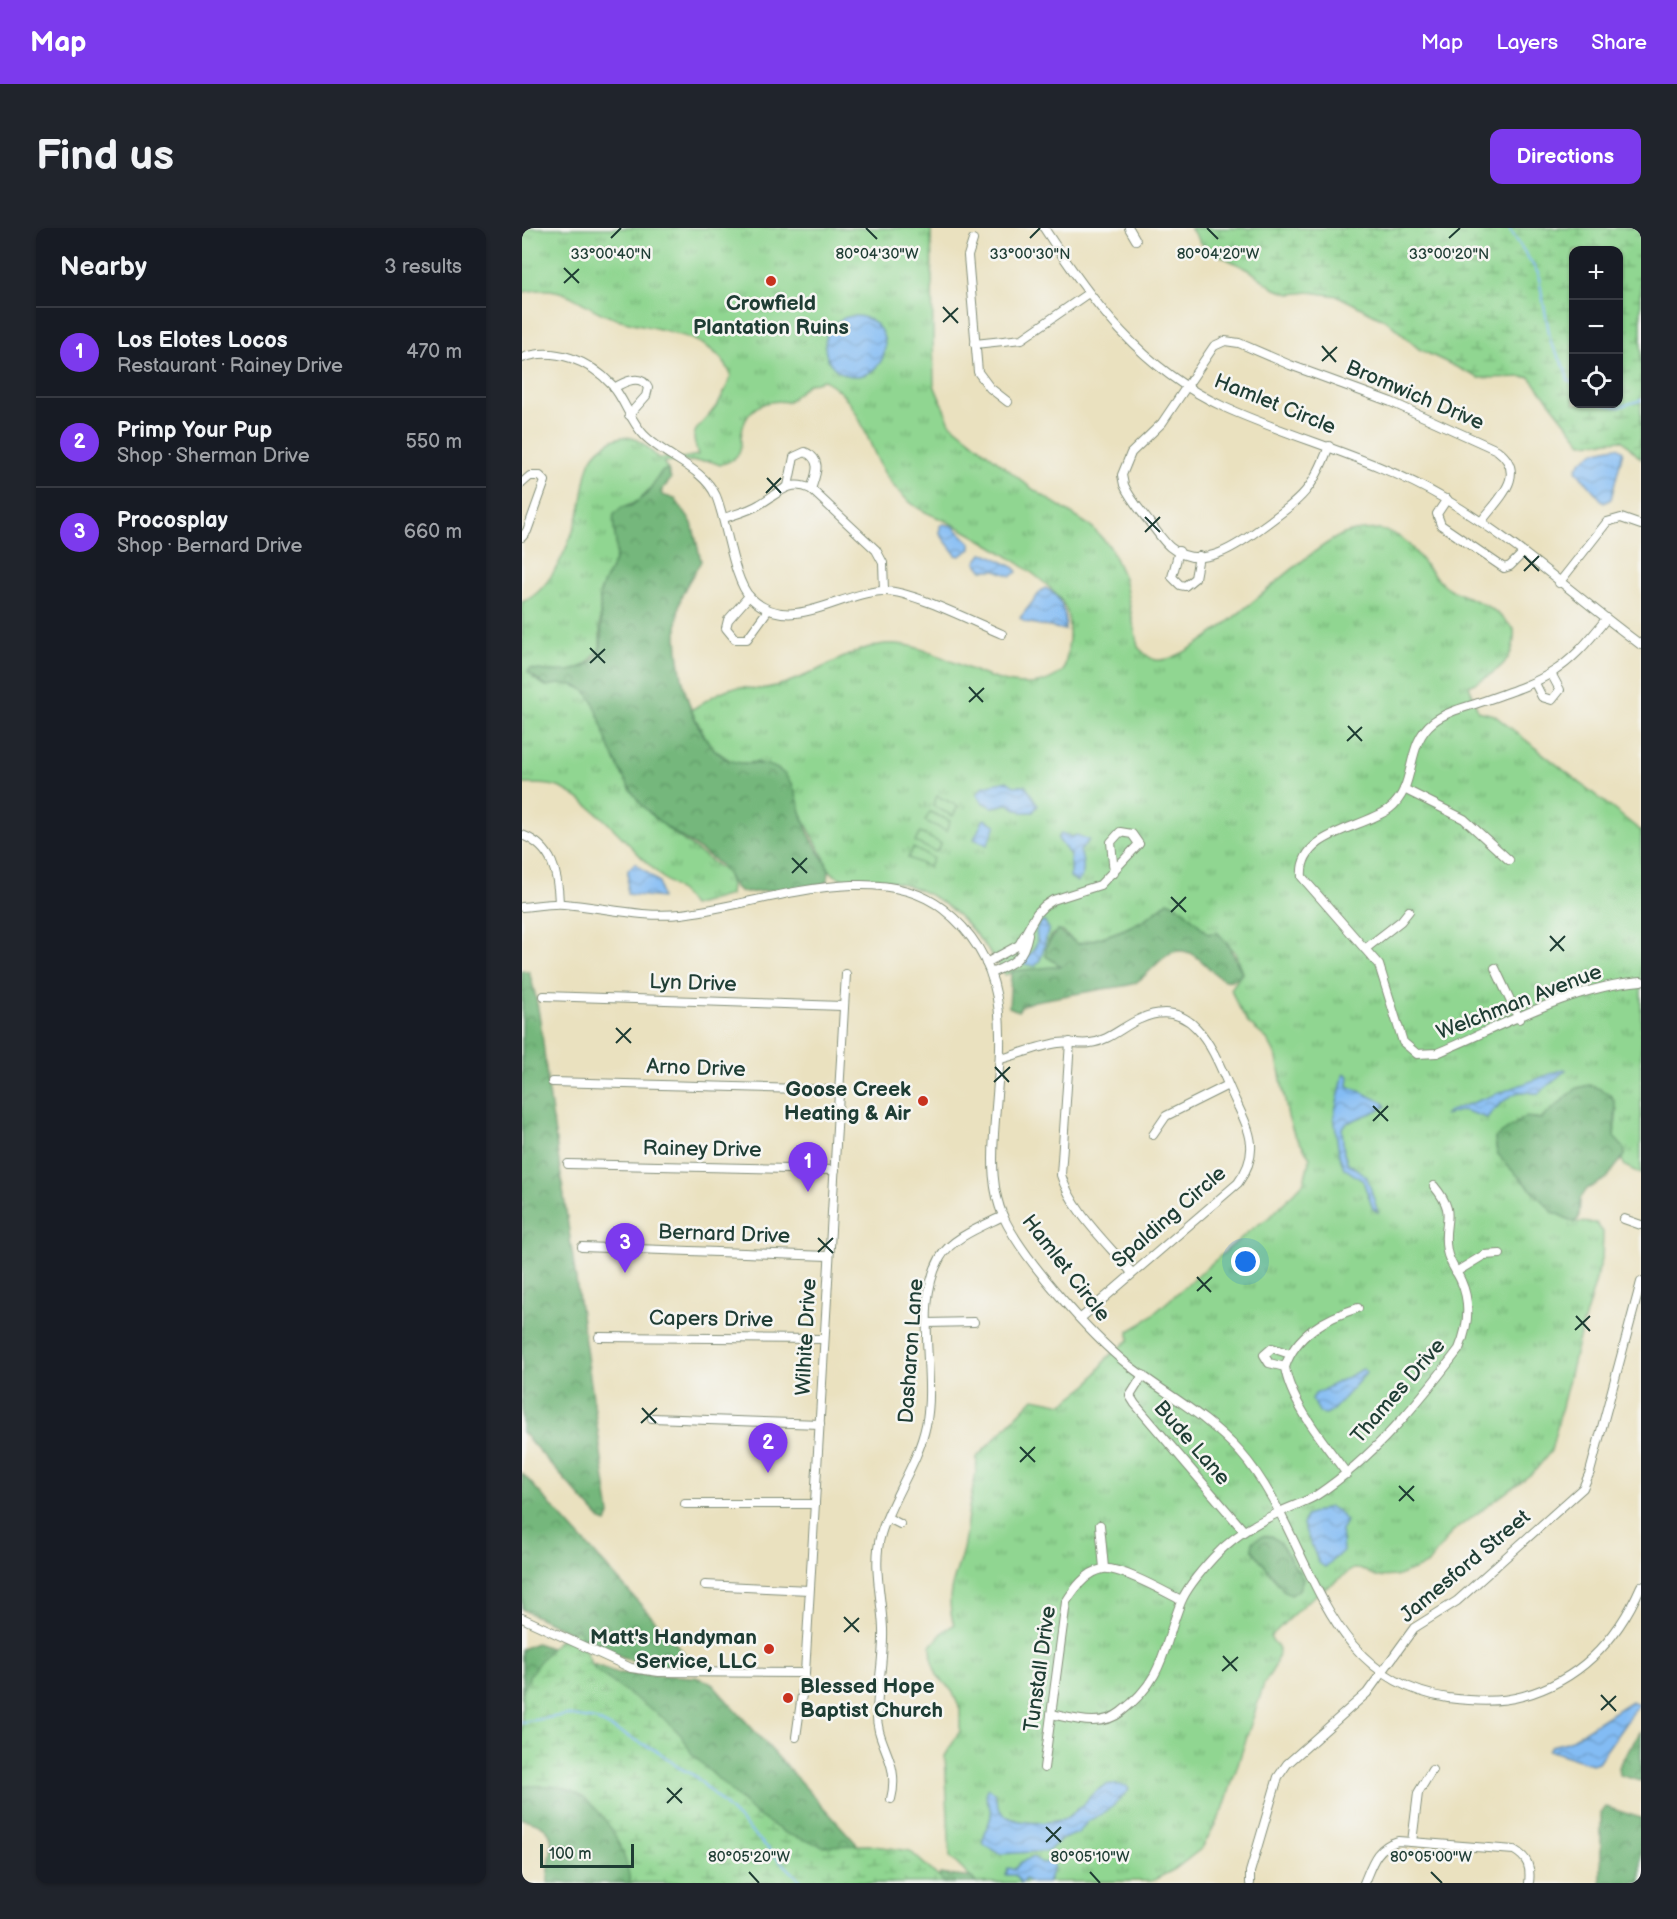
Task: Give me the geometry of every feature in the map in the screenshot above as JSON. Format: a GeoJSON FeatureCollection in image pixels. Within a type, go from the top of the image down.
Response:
{"type":"FeatureCollection","features":[{"type":"Feature","properties":{"kind":"street","name":"Hamlet Circle"},"geometry":{"type":"LineString","coordinates":[[1044,228],[1087,294],[1134,345],[1163,370],[1222,406],[1269,426],[1384,467],[1447,500],[1481,522],[1641,645]]}},
{"type":"Feature","properties":{"kind":"street"},"geometry":{"type":"LineString","coordinates":[[1129,228],[1136,240]]}},
{"type":"Feature","properties":{"kind":"street"},"geometry":{"type":"LineString","coordinates":[[973,240],[968,256],[978,372],[982,380],[1008,402]]}},
{"type":"Feature","properties":{"kind":"street"},"geometry":{"type":"LineString","coordinates":[[975,344],[1022,339],[1087,294]]}},
{"type":"Feature","properties":{"kind":"street","name":"Bromwich Drive"},"geometry":{"type":"LineString","coordinates":[[1179,551],[1172,548],[1127,494],[1122,475],[1131,453],[1162,423],[1214,346],[1226,341],[1239,343],[1290,366],[1391,402],[1497,450],[1507,458],[1512,469],[1510,483],[1481,522]]}},
{"type":"Feature","properties":{"kind":"street"},"geometry":{"type":"LineString","coordinates":[[522,358],[547,354],[572,358],[592,369],[614,388],[643,434],[663,452],[704,479],[715,494],[724,518],[741,583],[749,596],[768,610],[800,614],[884,590],[927,602],[1002,634]]}},
{"type":"Feature","properties":{"kind":"street"},"geometry":{"type":"LineString","coordinates":[[614,388],[629,380],[639,379],[646,383],[648,388],[646,396],[629,415]]}},
{"type":"Feature","properties":{"kind":"street"},"geometry":{"type":"LineString","coordinates":[[1199,556],[1195,578],[1185,586],[1180,585],[1172,577],[1179,551],[1199,556],[1223,553],[1238,545],[1300,499],[1320,471],[1329,446]]}},
{"type":"Feature","properties":{"kind":"street"},"geometry":{"type":"LineString","coordinates":[[788,486],[794,457],[805,452],[812,455],[818,467],[812,489]]}},
{"type":"Feature","properties":{"kind":"street"},"geometry":{"type":"LineString","coordinates":[[522,483],[530,476],[540,476],[545,481],[531,522],[522,537]]}},
{"type":"Feature","properties":{"kind":"street"},"geometry":{"type":"LineString","coordinates":[[724,518],[761,504],[788,486],[800,484],[812,489],[876,550],[883,563],[884,590]]}},
{"type":"Feature","properties":{"kind":"street"},"geometry":{"type":"LineString","coordinates":[[1447,500],[1437,514],[1437,519],[1451,532],[1503,568],[1510,566],[1522,554]]}},
{"type":"Feature","properties":{"kind":"street"},"geometry":{"type":"LineString","coordinates":[[1559,583],[1607,522],[1622,518],[1641,525]]}},
{"type":"Feature","properties":{"kind":"street"},"geometry":{"type":"LineString","coordinates":[[749,596],[728,620],[726,628],[735,639],[747,639],[768,610]]}},
{"type":"Feature","properties":{"kind":"street","name":"Welchman Avenue"},"geometry":{"type":"LineString","coordinates":[[1606,619],[1586,644],[1552,675],[1436,720],[1419,736],[1414,746],[1410,775],[1404,789],[1391,807],[1316,843],[1303,859],[1302,877],[1379,965],[1403,1042],[1417,1054],[1437,1053],[1605,986],[1641,981]]}},
{"type":"Feature","properties":{"kind":"street"},"geometry":{"type":"LineString","coordinates":[[1535,683],[1542,697],[1552,700],[1560,690],[1552,675]]}},
{"type":"Feature","properties":{"kind":"street"},"geometry":{"type":"LineString","coordinates":[[1404,789],[1464,819],[1509,860]]}},
{"type":"Feature","properties":{"kind":"street"},"geometry":{"type":"LineString","coordinates":[[986,963],[1012,951],[1028,930],[1037,913],[1053,900],[1100,885],[1114,873],[1139,844],[1132,834],[1120,832],[1111,843],[1114,873]]}},
{"type":"Feature","properties":{"kind":"street"},"geometry":{"type":"LineString","coordinates":[[522,835],[537,843],[552,860],[557,874],[559,903]]}},
{"type":"Feature","properties":{"kind":"street","name":"Hamlet Circle"},"geometry":{"type":"LineString","coordinates":[[522,907],[559,903],[642,914],[681,914],[846,885],[881,886],[918,894],[941,907],[962,926],[986,963],[1002,1012],[993,1147],[994,1184],[1003,1216],[1019,1243],[1098,1337],[1143,1375],[1224,1436],[1242,1454],[1279,1512],[1316,1589],[1342,1634],[1394,1680],[1431,1695],[1469,1701],[1507,1700],[1540,1691],[1568,1676],[1593,1658],[1611,1639],[1631,1610],[1641,1586]]}},
{"type":"Feature","properties":{"kind":"street"},"geometry":{"type":"LineString","coordinates":[[1365,949],[1401,921],[1409,911]]}},
{"type":"Feature","properties":{"kind":"street"},"geometry":{"type":"LineString","coordinates":[[991,973],[1016,961],[1022,955],[1028,930]]}},
{"type":"Feature","properties":{"kind":"street"},"geometry":{"type":"LineString","coordinates":[[1495,968],[1519,1019]]}},
{"type":"Feature","properties":{"kind":"street","name":"Wilhite Drive"},"geometry":{"type":"LineString","coordinates":[[796,1737],[805,1673],[828,1256],[835,1170],[842,1006],[846,974]]}},
{"type":"Feature","properties":{"kind":"street","name":"Lyn Drive"},"geometry":{"type":"LineString","coordinates":[[544,996],[842,1006]]}},
{"type":"Feature","properties":{"kind":"street","name":"Spalding Circle"},"geometry":{"type":"LineString","coordinates":[[1000,1059],[1059,1043],[1091,1043],[1118,1032],[1142,1018],[1157,1014],[1174,1015],[1191,1021],[1204,1036],[1253,1145],[1247,1171],[1238,1183],[1081,1318]]}},
{"type":"Feature","properties":{"kind":"street"},"geometry":{"type":"LineString","coordinates":[[1070,1042],[1061,1175],[1065,1189],[1074,1202],[1132,1273]]}},
{"type":"Feature","properties":{"kind":"street","name":"Arno Drive"},"geometry":{"type":"LineString","coordinates":[[552,1082],[839,1090]]}},
{"type":"Feature","properties":{"kind":"street"},"geometry":{"type":"LineString","coordinates":[[1153,1135],[1166,1116],[1228,1085]]}},
{"type":"Feature","properties":{"kind":"street","name":"Rainey Drive"},"geometry":{"type":"LineString","coordinates":[[568,1164],[835,1170]]}},
{"type":"Feature","properties":{"kind":"street","name":"Thames Drive"},"geometry":{"type":"LineString","coordinates":[[1051,1714],[1090,1722],[1105,1720],[1130,1704],[1158,1672],[1181,1600],[1214,1557],[1244,1531],[1314,1496],[1347,1474],[1377,1444],[1460,1349],[1467,1330],[1468,1311],[1462,1281],[1447,1252],[1447,1202],[1434,1186]]}},
{"type":"Feature","properties":{"kind":"street","name":"Dasharon Lane"},"geometry":{"type":"LineString","coordinates":[[891,1798],[895,1771],[885,1748],[877,1711],[883,1631],[878,1549],[888,1518],[926,1425],[929,1397],[928,1323],[932,1274],[941,1256],[976,1229],[1003,1216]]}},
{"type":"Feature","properties":{"kind":"street"},"geometry":{"type":"LineString","coordinates":[[1624,1219],[1641,1225]]}},
{"type":"Feature","properties":{"kind":"street","name":"Bernard Drive"},"geometry":{"type":"LineString","coordinates":[[582,1247],[828,1256]]}},
{"type":"Feature","properties":{"kind":"street"},"geometry":{"type":"LineString","coordinates":[[1456,1272],[1484,1255],[1500,1254]]}},
{"type":"Feature","properties":{"kind":"street","name":"Jamesford Street"},"geometry":{"type":"LineString","coordinates":[[1250,1883],[1250,1872],[1278,1777],[1299,1751],[1360,1699],[1383,1672],[1414,1628],[1457,1601],[1583,1488],[1590,1472],[1641,1282]]}},
{"type":"Feature","properties":{"kind":"street"},"geometry":{"type":"LineString","coordinates":[[1347,1474],[1309,1420],[1292,1391],[1285,1367],[1295,1344],[1307,1333],[1338,1314],[1358,1308]]}},
{"type":"Feature","properties":{"kind":"street"},"geometry":{"type":"LineString","coordinates":[[928,1323],[974,1322]]}},
{"type":"Feature","properties":{"kind":"street","name":"Capers Drive"},"geometry":{"type":"LineString","coordinates":[[599,1337],[824,1339]]}},
{"type":"Feature","properties":{"kind":"street"},"geometry":{"type":"LineString","coordinates":[[1285,1367],[1269,1363],[1264,1355],[1272,1348],[1290,1353]]}},
{"type":"Feature","properties":{"kind":"street","name":"Bude Lane"},"geometry":{"type":"LineString","coordinates":[[1143,1375],[1130,1396],[1135,1404],[1244,1531]]}},
{"type":"Feature","properties":{"kind":"street"},"geometry":{"type":"LineString","coordinates":[[652,1418],[820,1424]]}},
{"type":"Feature","properties":{"kind":"street"},"geometry":{"type":"LineString","coordinates":[[685,1504],[815,1504]]}},
{"type":"Feature","properties":{"kind":"street"},"geometry":{"type":"LineString","coordinates":[[888,1518],[900,1524]]}},
{"type":"Feature","properties":{"kind":"street"},"geometry":{"type":"LineString","coordinates":[[1100,1525],[1104,1568],[1118,1571],[1181,1600]]}},
{"type":"Feature","properties":{"kind":"street","name":"Tunstall Drive"},"geometry":{"type":"LineString","coordinates":[[1044,1768],[1066,1602],[1075,1588],[1088,1576],[1104,1568]]}},
{"type":"Feature","properties":{"kind":"street"},"geometry":{"type":"LineString","coordinates":[[705,1585],[809,1590]]}},
{"type":"Feature","properties":{"kind":"street"},"geometry":{"type":"LineString","coordinates":[[522,1618],[631,1668],[659,1672],[805,1673]]}},
{"type":"Feature","properties":{"kind":"street"},"geometry":{"type":"LineString","coordinates":[[1412,1842],[1418,1793],[1432,1770]]}},
{"type":"Feature","properties":{"kind":"street"},"geometry":{"type":"LineString","coordinates":[[1364,1883],[1376,1854],[1382,1848],[1398,1841],[1514,1850],[1528,1863],[1529,1883]]}},
{"type":"Feature","properties":{"kind":"green space"},"geometry":{"type":"Polygon","coordinates":[[[522,228],[931,228],[934,385],[950,423],[1031,488],[1092,527],[1110,547],[1124,578],[1138,647],[1146,655],[1156,660],[1174,657],[1196,645],[1301,562],[1344,534],[1366,530],[1389,532],[1405,542],[1445,586],[1490,608],[1514,629],[1512,650],[1503,665],[1469,686],[1478,711],[1494,715],[1641,831],[1641,1174],[1625,1166],[1621,1158],[1625,1155],[1614,1137],[1617,1109],[1577,1088],[1541,1119],[1534,1117],[1522,1120],[1495,1139],[1497,1153],[1553,1212],[1574,1222],[1596,1223],[1603,1232],[1602,1259],[1578,1342],[1551,1451],[1534,1472],[1452,1532],[1427,1565],[1398,1576],[1376,1577],[1362,1569],[1353,1569],[1305,1603],[1270,1637],[1279,1649],[1275,1666],[1264,1684],[1223,1810],[1202,1848],[1175,1869],[1152,1881],[976,1883],[950,1857],[945,1756],[960,1731],[960,1709],[952,1691],[937,1675],[932,1661],[931,1646],[945,1630],[954,1625],[950,1595],[963,1549],[977,1457],[1034,1398],[1063,1404],[1089,1384],[1107,1358],[1129,1340],[1129,1331],[1143,1323],[1249,1231],[1271,1216],[1304,1182],[1310,1157],[1294,1134],[1288,1117],[1277,1058],[1267,1039],[1248,1023],[1236,1002],[1231,989],[1242,973],[1235,952],[1217,932],[1208,934],[1168,901],[1137,923],[1090,941],[1078,944],[1062,931],[1052,934],[1046,947],[1046,956],[1061,966],[1059,968],[1014,971],[1005,975],[967,924],[938,899],[900,883],[874,879],[847,880],[832,873],[804,820],[792,783],[757,762],[735,764],[711,747],[691,710],[732,688],[759,689],[786,683],[870,647],[897,644],[917,648],[981,674],[1003,681],[1025,684],[1045,681],[1064,670],[1069,622],[1065,607],[1058,597],[1034,574],[1002,552],[960,528],[921,510],[906,499],[887,478],[850,403],[824,380],[808,384],[788,402],[762,404],[750,413],[743,429],[739,452],[730,461],[720,465],[710,461],[663,462],[668,470],[662,471],[641,499],[622,507],[616,558],[600,593],[600,648],[587,664],[575,670],[533,678],[546,686],[566,682],[582,688],[595,701],[609,744],[630,788],[668,829],[728,874],[731,885],[730,895],[692,906],[603,818],[577,797],[553,786],[522,784],[522,602],[533,596],[543,586],[560,561],[581,506],[591,460],[605,445],[625,437],[642,443],[658,458],[698,455],[694,440],[695,432],[717,406],[731,375],[722,360],[710,348],[695,340],[608,316],[558,291],[522,292],[522,228]]]}},
{"type":"Feature","properties":{"kind":"green space"},"geometry":{"type":"Polygon","coordinates":[[[1190,228],[1641,228],[1641,459],[1622,440],[1582,443],[1530,377],[1479,378],[1419,349],[1387,321],[1338,296],[1310,292],[1290,294],[1275,289],[1249,270],[1205,248],[1190,228]]]}},
{"type":"Feature","properties":{"kind":"green space"},"geometry":{"type":"Polygon","coordinates":[[[668,470],[671,479],[662,490],[662,495],[675,499],[692,523],[701,561],[683,593],[678,616],[679,660],[690,705],[698,726],[709,743],[722,756],[737,762],[775,768],[782,772],[792,784],[807,830],[829,870],[828,881],[822,885],[746,893],[740,891],[733,885],[720,865],[669,829],[636,798],[608,744],[595,707],[584,690],[575,685],[546,686],[528,672],[530,669],[570,671],[588,664],[595,658],[601,644],[600,594],[616,555],[614,514],[622,507],[631,506],[648,493],[662,471],[668,470]]]}},
{"type":"Feature","properties":{"kind":"green space"},"geometry":{"type":"Polygon","coordinates":[[[937,796],[958,806],[953,816],[933,806],[937,796]]]}},
{"type":"Feature","properties":{"kind":"green space"},"geometry":{"type":"Polygon","coordinates":[[[930,812],[950,821],[946,831],[925,821],[930,812]]]}},
{"type":"Feature","properties":{"kind":"green space"},"geometry":{"type":"Polygon","coordinates":[[[920,833],[941,843],[936,852],[915,842],[920,833]]]}},
{"type":"Feature","properties":{"kind":"green space"},"geometry":{"type":"Polygon","coordinates":[[[913,848],[933,858],[929,867],[908,858],[913,848]]]}},
{"type":"Feature","properties":{"kind":"green space"},"geometry":{"type":"Polygon","coordinates":[[[1168,901],[1183,909],[1208,934],[1217,932],[1229,947],[1242,973],[1234,979],[1226,980],[1219,977],[1189,952],[1179,951],[1167,955],[1135,983],[1035,1001],[1023,1005],[1018,1011],[1009,1007],[1011,974],[1014,971],[1061,966],[1046,956],[1046,947],[1057,930],[1078,944],[1137,923],[1168,901]]]}},
{"type":"Feature","properties":{"kind":"green space"},"geometry":{"type":"Polygon","coordinates":[[[522,970],[529,972],[541,1024],[610,1515],[607,1523],[602,1521],[522,1432],[522,970]]]}},
{"type":"Feature","properties":{"kind":"green space"},"geometry":{"type":"Polygon","coordinates":[[[1589,1085],[1608,1093],[1613,1098],[1616,1110],[1614,1137],[1624,1148],[1625,1155],[1606,1179],[1587,1189],[1580,1199],[1579,1218],[1574,1222],[1553,1212],[1507,1165],[1497,1153],[1495,1138],[1525,1117],[1541,1119],[1577,1088],[1589,1085]]]}},
{"type":"Feature","properties":{"kind":"green space"},"geometry":{"type":"Polygon","coordinates":[[[522,1473],[678,1646],[687,1657],[685,1664],[658,1666],[633,1661],[522,1609],[522,1473]]]}},
{"type":"Feature","properties":{"kind":"green space"},"geometry":{"type":"Polygon","coordinates":[[[1263,1536],[1271,1536],[1280,1543],[1303,1579],[1299,1590],[1291,1595],[1283,1590],[1252,1549],[1253,1541],[1263,1536]]]}},
{"type":"Feature","properties":{"kind":"green space"},"geometry":{"type":"Polygon","coordinates":[[[575,1628],[580,1631],[582,1645],[595,1670],[666,1720],[681,1735],[692,1754],[755,1814],[787,1834],[823,1846],[869,1845],[910,1851],[945,1883],[630,1883],[628,1869],[616,1839],[598,1811],[586,1800],[559,1787],[522,1786],[522,1697],[524,1688],[542,1658],[559,1640],[575,1628]]]}},
{"type":"Feature","properties":{"kind":"green space"},"geometry":{"type":"Polygon","coordinates":[[[536,1643],[617,1673],[695,1677],[710,1682],[892,1883],[548,1883],[550,1834],[536,1823],[522,1819],[522,1649],[536,1643]]]}},
{"type":"Feature","properties":{"kind":"green space"},"geometry":{"type":"Polygon","coordinates":[[[1641,1731],[1641,1781],[1619,1775],[1618,1767],[1641,1731]]]}},
{"type":"Feature","properties":{"kind":"green space"},"geometry":{"type":"Polygon","coordinates":[[[1606,1807],[1641,1818],[1641,1883],[1601,1883],[1601,1813],[1606,1807]]]}},
{"type":"Feature","properties":{"kind":"green space"},"geometry":{"type":"Polygon","coordinates":[[[940,1874],[972,1878],[976,1883],[936,1883],[940,1874]]]}},
{"type":"Feature","properties":{"kind":"water"},"geometry":{"type":"Polygon","coordinates":[[[849,316],[861,316],[872,321],[880,329],[885,346],[883,358],[872,371],[861,376],[849,376],[838,371],[830,363],[825,352],[825,340],[830,329],[838,321],[849,316]]]}},
{"type":"Feature","properties":{"kind":"water"},"geometry":{"type":"Polygon","coordinates":[[[1618,447],[1623,451],[1611,499],[1604,503],[1576,470],[1588,456],[1600,450],[1618,447]]]}},
{"type":"Feature","properties":{"kind":"water"},"geometry":{"type":"Polygon","coordinates":[[[943,524],[953,526],[971,544],[971,549],[960,556],[956,555],[940,534],[940,526],[943,524]]]}},
{"type":"Feature","properties":{"kind":"water"},"geometry":{"type":"Polygon","coordinates":[[[982,554],[988,554],[1015,568],[1017,572],[1011,576],[996,570],[982,570],[976,562],[982,554]]]}},
{"type":"Feature","properties":{"kind":"water"},"geometry":{"type":"Polygon","coordinates":[[[1045,588],[1055,595],[1062,606],[1065,630],[1025,622],[1020,618],[1045,588]]]}},
{"type":"Feature","properties":{"kind":"water"},"geometry":{"type":"Polygon","coordinates":[[[1007,781],[1014,786],[1025,785],[1038,805],[1033,812],[1022,812],[1008,804],[992,807],[983,803],[977,794],[984,786],[1007,781]]]}},
{"type":"Feature","properties":{"kind":"water"},"geometry":{"type":"Polygon","coordinates":[[[984,819],[996,825],[987,845],[974,839],[984,819]]]}},
{"type":"Feature","properties":{"kind":"water"},"geometry":{"type":"Polygon","coordinates":[[[1061,833],[1072,837],[1077,835],[1089,840],[1080,851],[1083,871],[1077,882],[1070,877],[1070,855],[1058,839],[1061,833]]]}},
{"type":"Feature","properties":{"kind":"water"},"geometry":{"type":"Polygon","coordinates":[[[635,863],[659,882],[661,898],[627,894],[628,870],[635,863]]]}},
{"type":"Feature","properties":{"kind":"water"},"geometry":{"type":"Polygon","coordinates":[[[1041,922],[1045,922],[1049,929],[1040,959],[1035,966],[1024,964],[1036,944],[1037,929],[1041,922]]]}},
{"type":"Feature","properties":{"kind":"water"},"geometry":{"type":"Polygon","coordinates":[[[1566,1070],[1539,1093],[1516,1093],[1502,1102],[1487,1118],[1463,1110],[1445,1115],[1447,1112],[1566,1070]]]}},
{"type":"Feature","properties":{"kind":"water"},"geometry":{"type":"Polygon","coordinates":[[[1344,1073],[1349,1076],[1348,1086],[1383,1102],[1386,1107],[1347,1123],[1342,1128],[1344,1153],[1348,1163],[1367,1177],[1378,1212],[1373,1209],[1363,1181],[1344,1168],[1339,1155],[1334,1115],[1344,1073]]]}},
{"type":"Feature","properties":{"kind":"water"},"geometry":{"type":"Polygon","coordinates":[[[1363,1369],[1367,1372],[1333,1410],[1326,1414],[1320,1413],[1312,1399],[1315,1394],[1363,1369]]]}},
{"type":"Feature","properties":{"kind":"water"},"geometry":{"type":"Polygon","coordinates":[[[1329,1507],[1338,1511],[1346,1521],[1341,1530],[1343,1551],[1325,1567],[1319,1563],[1303,1525],[1306,1516],[1329,1507]]]}},
{"type":"Feature","properties":{"kind":"water"},"geometry":{"type":"Polygon","coordinates":[[[1631,1701],[1639,1704],[1598,1762],[1592,1764],[1548,1750],[1551,1746],[1567,1742],[1631,1701]]]}},
{"type":"Feature","properties":{"kind":"water"},"geometry":{"type":"Polygon","coordinates":[[[1110,1784],[1127,1786],[1129,1790],[1109,1810],[1088,1821],[1078,1833],[1060,1840],[1048,1851],[1001,1854],[984,1845],[985,1833],[991,1816],[986,1798],[989,1788],[995,1793],[1000,1810],[1012,1819],[1051,1822],[1066,1818],[1078,1810],[1097,1790],[1110,1784]]]}},
{"type":"Feature","properties":{"kind":"water"},"geometry":{"type":"Polygon","coordinates":[[[1033,1857],[1042,1863],[1052,1862],[1054,1867],[1047,1883],[1032,1883],[1025,1879],[1021,1883],[1015,1875],[1006,1875],[1008,1868],[1015,1869],[1021,1862],[1033,1857]]]}},
{"type":"Feature","properties":{"kind":"waterway"},"geometry":{"type":"LineString","coordinates":[[1509,228],[1538,273],[1551,343],[1565,368],[1569,381]]}},
{"type":"Feature","properties":{"kind":"waterway"},"geometry":{"type":"LineString","coordinates":[[1623,406],[1641,400]]}},
{"type":"Feature","properties":{"kind":"waterway"},"geometry":{"type":"LineString","coordinates":[[522,1722],[566,1715],[596,1720],[659,1752],[678,1767],[695,1776],[803,1883]]}},
{"type":"Feature","properties":{"kind":"place","name":"Crowfield Plantation Ruins"},"geometry":{"type":"Point","coordinates":[771,281]}},
{"type":"Feature","properties":{"kind":"place","name":"Goose Creek Heating & Air"},"geometry":{"type":"Point","coordinates":[923,1101]}},
{"type":"Feature","properties":{"kind":"place","name":"Los Elotes Locos"},"geometry":{"type":"Point","coordinates":[808,1192]}},
{"type":"Feature","properties":{"kind":"place","name":"Procosplay"},"geometry":{"type":"Point","coordinates":[625,1273]}},
{"type":"Feature","properties":{"kind":"place","name":"Primp Your Pup"},"geometry":{"type":"Point","coordinates":[768,1473]}},
{"type":"Feature","properties":{"kind":"place","name":"Matt's Handyman Service, LLC"},"geometry":{"type":"Point","coordinates":[769,1649]}},
{"type":"Feature","properties":{"kind":"place","name":"Blessed Hope Baptist Church"},"geometry":{"type":"Point","coordinates":[788,1698]}}]}
